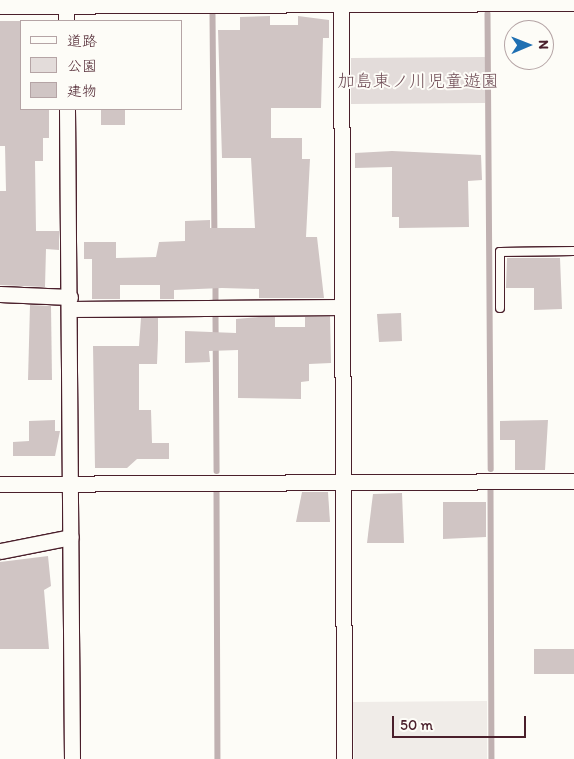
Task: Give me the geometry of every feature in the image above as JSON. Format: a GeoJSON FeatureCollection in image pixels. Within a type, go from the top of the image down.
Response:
{"type":"FeatureCollection","features":[{"type":"Feature","properties":{"kind":"street"},"geometry":{"type":"LineString","coordinates":[[340,2],[344,759]]}},
{"type":"Feature","properties":{"kind":"street"},"geometry":{"type":"LineString","coordinates":[[66,3],[66,20]]}},
{"type":"Feature","properties":{"kind":"street"},"geometry":{"type":"LineString","coordinates":[[0,6],[66,3],[574,3]]}},
{"type":"Feature","properties":{"kind":"street"},"geometry":{"type":"LineString","coordinates":[[67,110],[72,483],[72,759]]}},
{"type":"Feature","properties":{"kind":"street"},"geometry":{"type":"LineString","coordinates":[[0,294],[70,303],[342,307]]}},
{"type":"Feature","properties":{"kind":"street"},"geometry":{"type":"LineString","coordinates":[[0,484],[574,481]]}},
{"type":"Feature","properties":{"kind":"street"},"geometry":{"type":"LineString","coordinates":[[0,550],[71,537]]}},
{"type":"Feature","properties":{"kind":"lane"},"geometry":{"type":"LineString","coordinates":[[500,308],[500,252],[574,251]]}},
{"type":"Feature","properties":{"kind":"shaded area"},"geometry":{"type":"Polygon","coordinates":[[[487,701],[487,759],[354,759],[353,702],[487,701]]]}},
{"type":"Feature","properties":{"kind":"green space","name":"加島東ノ川児童遊園"},"geometry":{"type":"Polygon","coordinates":[[[485,57],[485,103],[351,104],[351,58],[485,57]]]}},
{"type":"Feature","properties":{"kind":"building"},"geometry":{"type":"Polygon","coordinates":[[[270,16],[270,25],[298,25],[298,16],[329,20],[329,38],[323,38],[321,108],[271,108],[271,138],[302,138],[302,159],[310,159],[306,237],[317,237],[324,298],[259,298],[259,289],[222,288],[174,290],[174,299],[160,299],[160,285],[120,285],[120,299],[92,299],[92,259],[84,259],[84,242],[116,242],[116,258],[156,257],[159,242],[185,241],[185,221],[210,220],[210,228],[255,228],[251,158],[222,158],[218,30],[240,30],[240,17],[270,16]]]}},
{"type":"Feature","properties":{"kind":"building"},"geometry":{"type":"Polygon","coordinates":[[[0,21],[20,21],[20,110],[49,110],[49,138],[43,138],[43,161],[35,161],[36,231],[59,231],[59,250],[46,249],[45,287],[0,285],[0,191],[6,191],[5,146],[0,146],[0,21]]]}},
{"type":"Feature","properties":{"kind":"building"},"geometry":{"type":"Polygon","coordinates":[[[101,110],[125,110],[125,125],[101,125],[101,110]]]}},
{"type":"Feature","properties":{"kind":"building"},"geometry":{"type":"Polygon","coordinates":[[[392,151],[481,155],[482,180],[468,181],[469,227],[399,228],[399,217],[392,217],[392,167],[355,168],[355,153],[392,151]]]}},
{"type":"Feature","properties":{"kind":"building"},"geometry":{"type":"Polygon","coordinates":[[[507,258],[560,258],[562,309],[534,310],[534,288],[506,288],[507,258]]]}},
{"type":"Feature","properties":{"kind":"building"},"geometry":{"type":"Polygon","coordinates":[[[30,305],[51,306],[52,380],[28,380],[30,305]]]}},
{"type":"Feature","properties":{"kind":"building"},"geometry":{"type":"Polygon","coordinates":[[[401,313],[402,341],[379,342],[377,314],[401,313]]]}},
{"type":"Feature","properties":{"kind":"building"},"geometry":{"type":"Polygon","coordinates":[[[330,316],[331,363],[309,364],[309,381],[301,382],[301,399],[238,398],[238,350],[209,351],[210,362],[185,363],[185,331],[236,333],[236,319],[259,317],[275,317],[275,327],[305,327],[305,317],[330,316]]]}},
{"type":"Feature","properties":{"kind":"building"},"geometry":{"type":"Polygon","coordinates":[[[141,318],[158,318],[158,340],[157,364],[139,364],[139,410],[151,410],[152,443],[169,443],[169,459],[137,459],[127,468],[95,468],[93,346],[139,346],[141,318]]]}},
{"type":"Feature","properties":{"kind":"building"},"geometry":{"type":"Polygon","coordinates":[[[55,420],[55,431],[60,431],[55,456],[13,456],[13,442],[29,441],[29,421],[55,420]]]}},
{"type":"Feature","properties":{"kind":"building"},"geometry":{"type":"Polygon","coordinates":[[[548,420],[545,470],[515,470],[515,440],[500,440],[500,421],[548,420]]]}},
{"type":"Feature","properties":{"kind":"building"},"geometry":{"type":"Polygon","coordinates":[[[302,492],[328,492],[330,522],[296,522],[302,492]]]}},
{"type":"Feature","properties":{"kind":"building"},"geometry":{"type":"Polygon","coordinates":[[[402,493],[404,543],[367,543],[373,494],[402,493]]]}},
{"type":"Feature","properties":{"kind":"building"},"geometry":{"type":"Polygon","coordinates":[[[443,502],[486,502],[486,537],[443,539],[443,502]]]}},
{"type":"Feature","properties":{"kind":"building"},"geometry":{"type":"Polygon","coordinates":[[[48,556],[51,586],[44,590],[49,649],[0,649],[0,562],[48,556]]]}},
{"type":"Feature","properties":{"kind":"building"},"geometry":{"type":"Polygon","coordinates":[[[534,649],[574,649],[574,674],[534,674],[534,649]]]}},
{"type":"Feature","properties":{"kind":"waterway"},"geometry":{"type":"LineString","coordinates":[[488,14],[491,469]]}},
{"type":"Feature","properties":{"kind":"waterway"},"geometry":{"type":"LineString","coordinates":[[213,15],[215,235]]}},
{"type":"Feature","properties":{"kind":"waterway"},"geometry":{"type":"LineString","coordinates":[[216,282],[216,299]]}},
{"type":"Feature","properties":{"kind":"waterway"},"geometry":{"type":"LineString","coordinates":[[216,317],[217,471]]}},
{"type":"Feature","properties":{"kind":"waterway"},"geometry":{"type":"LineString","coordinates":[[491,490],[492,759]]}},
{"type":"Feature","properties":{"kind":"waterway"},"geometry":{"type":"LineString","coordinates":[[217,492],[218,759]]}}]}
